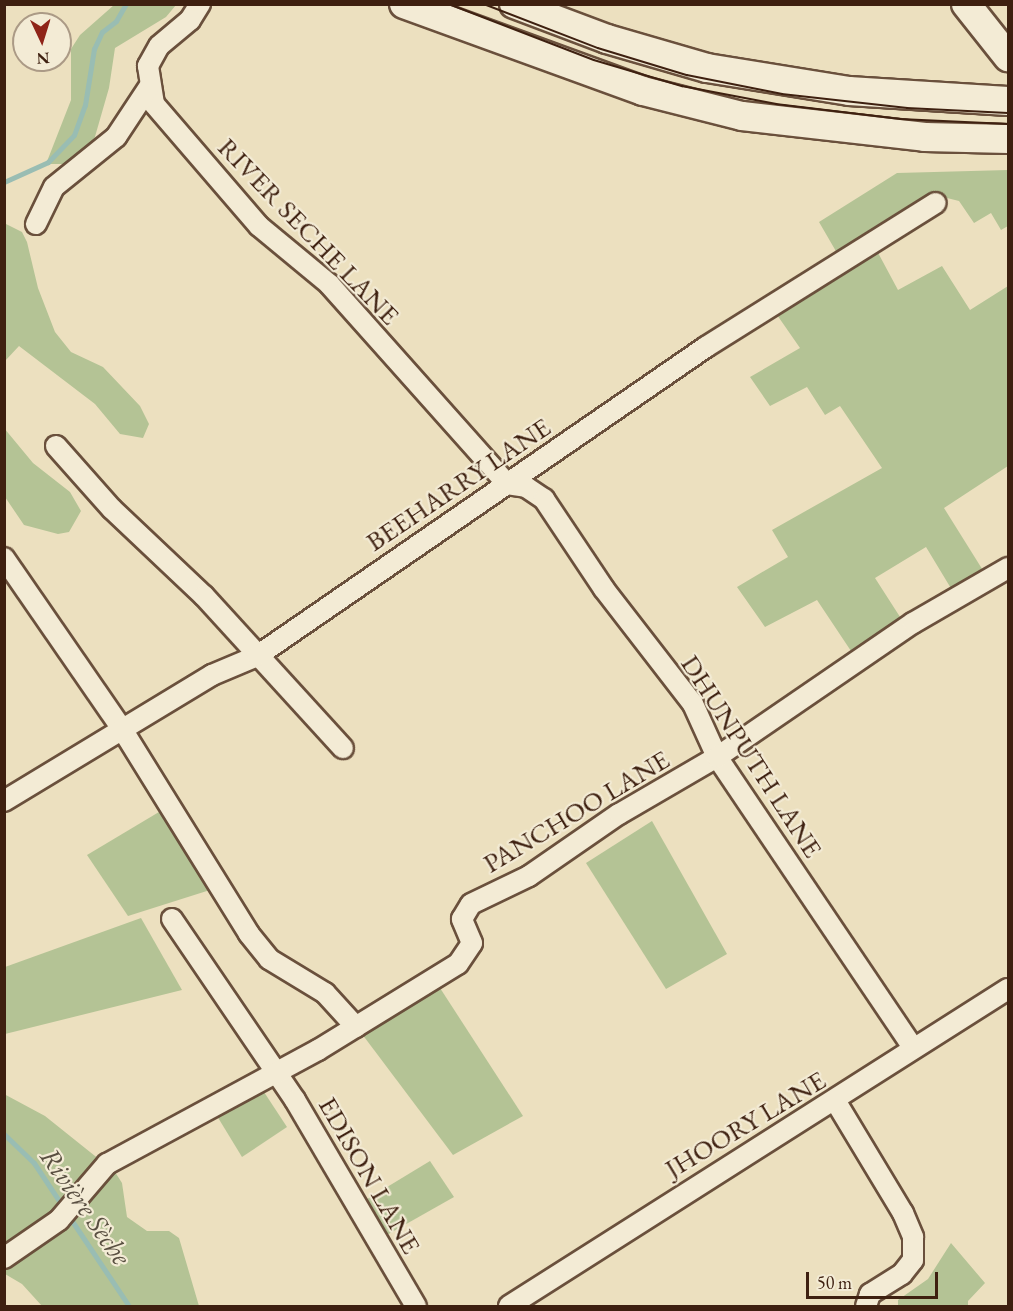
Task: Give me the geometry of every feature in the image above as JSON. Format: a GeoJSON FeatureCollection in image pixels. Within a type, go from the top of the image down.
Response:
{"type":"FeatureCollection","features":[{"type":"Feature","properties":{"kind":"street"},"geometry":{"type":"LineString","coordinates":[[36,224],[54,187],[116,137],[149,87],[148,66],[159,46],[190,20],[200,4]]}},
{"type":"Feature","properties":{"kind":"street"},"geometry":{"type":"LineString","coordinates":[[404,4],[643,91],[742,116],[925,137],[1008,139]]}},
{"type":"Feature","properties":{"kind":"street"},"geometry":{"type":"LineString","coordinates":[[514,4],[607,39],[707,68],[849,91],[1008,101]]}},
{"type":"Feature","properties":{"kind":"street"},"geometry":{"type":"LineString","coordinates":[[966,4],[1008,57]]}},
{"type":"Feature","properties":{"kind":"street"},"geometry":{"type":"LineString","coordinates":[[977,4],[1008,32]]}},
{"type":"Feature","properties":{"kind":"street","name":"RIVER SECHE LANE"},"geometry":{"type":"LineString","coordinates":[[149,87],[154,104],[259,226],[329,284],[507,484]]}},
{"type":"Feature","properties":{"kind":"street","name":"BEEHARRY LANE"},"geometry":{"type":"LineString","coordinates":[[4,801],[212,675],[257,656],[706,347],[936,202]]}},
{"type":"Feature","properties":{"kind":"street"},"geometry":{"type":"LineString","coordinates":[[56,446],[112,509],[204,596],[343,748]]}},
{"type":"Feature","properties":{"kind":"street","name":"DHUNPUTH LANE"},"geometry":{"type":"LineString","coordinates":[[507,484],[526,487],[544,499],[604,589],[693,704],[717,758],[913,1048]]}},
{"type":"Feature","properties":{"kind":"street"},"geometry":{"type":"LineString","coordinates":[[4,558],[122,729],[249,934],[269,959],[325,993],[356,1027],[107,1164],[59,1220],[4,1258]]}},
{"type":"Feature","properties":{"kind":"street"},"geometry":{"type":"LineString","coordinates":[[717,758],[913,623],[1008,568]]}},
{"type":"Feature","properties":{"kind":"street","name":"PANCHOO LANE"},"geometry":{"type":"LineString","coordinates":[[356,1027],[458,964],[472,943],[462,919],[471,904],[529,876],[620,814],[717,758]]}},
{"type":"Feature","properties":{"kind":"street","name":"EDISON LANE"},"geometry":{"type":"LineString","coordinates":[[172,919],[276,1072],[416,1306]]}},
{"type":"Feature","properties":{"kind":"street","name":"JHOORY LANE"},"geometry":{"type":"LineString","coordinates":[[509,1306],[690,1189],[836,1101],[913,1048],[1008,989]]}},
{"type":"Feature","properties":{"kind":"street"},"geometry":{"type":"LineString","coordinates":[[836,1101],[903,1213],[913,1237],[913,1260],[902,1274],[870,1294],[866,1306]]}},
{"type":"Feature","properties":{"kind":"green space"},"geometry":{"type":"Polygon","coordinates":[[[114,5],[176,5],[166,17],[115,48],[109,88],[90,154],[79,164],[46,164],[71,100],[72,47],[80,35],[114,5]]]}},
{"type":"Feature","properties":{"kind":"green space"},"geometry":{"type":"Polygon","coordinates":[[[1008,170],[1008,226],[1001,230],[991,213],[974,223],[959,201],[935,195],[837,253],[819,222],[897,173],[1008,170]]]}},
{"type":"Feature","properties":{"kind":"green space"},"geometry":{"type":"Polygon","coordinates":[[[4,223],[22,232],[27,242],[38,288],[55,332],[71,352],[103,367],[140,406],[149,424],[143,438],[120,434],[95,404],[19,346],[5,361],[4,223]]]}},
{"type":"Feature","properties":{"kind":"green space"},"geometry":{"type":"Polygon","coordinates":[[[876,249],[898,290],[942,266],[970,310],[1008,286],[1008,466],[944,508],[984,572],[952,590],[926,547],[875,578],[902,620],[851,651],[817,600],[765,627],[737,587],[788,557],[772,530],[882,468],[840,406],[825,415],[807,387],[770,406],[750,377],[800,348],[775,312],[876,249]]]}},
{"type":"Feature","properties":{"kind":"green space"},"geometry":{"type":"Polygon","coordinates":[[[4,428],[33,463],[70,492],[81,511],[69,532],[58,534],[24,525],[5,497],[4,428]]]}},
{"type":"Feature","properties":{"kind":"green space"},"geometry":{"type":"Polygon","coordinates":[[[164,809],[210,890],[128,916],[87,855],[164,809]]]}},
{"type":"Feature","properties":{"kind":"green space"},"geometry":{"type":"Polygon","coordinates":[[[652,821],[727,954],[666,989],[586,863],[652,821]]]}},
{"type":"Feature","properties":{"kind":"green space"},"geometry":{"type":"Polygon","coordinates":[[[141,918],[182,990],[5,1034],[5,967],[141,918]]]}},
{"type":"Feature","properties":{"kind":"green space"},"geometry":{"type":"Polygon","coordinates":[[[440,988],[523,1116],[453,1155],[362,1034],[440,988]]]}},
{"type":"Feature","properties":{"kind":"green space"},"geometry":{"type":"Polygon","coordinates":[[[262,1089],[287,1127],[242,1157],[217,1116],[262,1089]]]}},
{"type":"Feature","properties":{"kind":"green space"},"geometry":{"type":"Polygon","coordinates":[[[4,1094],[45,1116],[115,1172],[122,1183],[127,1217],[147,1231],[169,1231],[179,1238],[199,1306],[42,1306],[22,1284],[5,1274],[4,1094]]]}},
{"type":"Feature","properties":{"kind":"green space"},"geometry":{"type":"Polygon","coordinates":[[[430,1161],[454,1197],[385,1236],[364,1201],[430,1161]]]}},
{"type":"Feature","properties":{"kind":"green space"},"geometry":{"type":"Polygon","coordinates":[[[951,1243],[985,1283],[968,1301],[968,1306],[898,1306],[898,1300],[928,1279],[951,1243]]]}},
{"type":"Feature","properties":{"kind":"waterway","name":"Rivière Sèche"},"geometry":{"type":"LineString","coordinates":[[4,182],[48,162],[74,135],[85,105],[94,49],[102,32],[116,21],[126,4]]}},
{"type":"Feature","properties":{"kind":"waterway","name":"Rivière Sèche"},"geometry":{"type":"LineString","coordinates":[[4,1134],[34,1163],[63,1207]]}},
{"type":"Feature","properties":{"kind":"waterway","name":"Rivière Sèche"},"geometry":{"type":"LineString","coordinates":[[68,1215],[129,1306]]}},
{"type":"Feature","properties":{"kind":"tram line"},"geometry":{"type":"LineString","coordinates":[[449,4],[594,60],[682,86],[776,104],[900,119],[1008,124]]}},
{"type":"Feature","properties":{"kind":"tram line"},"geometry":{"type":"LineString","coordinates":[[484,4],[598,48],[687,75],[782,94],[907,108],[1008,113]]}}]}
